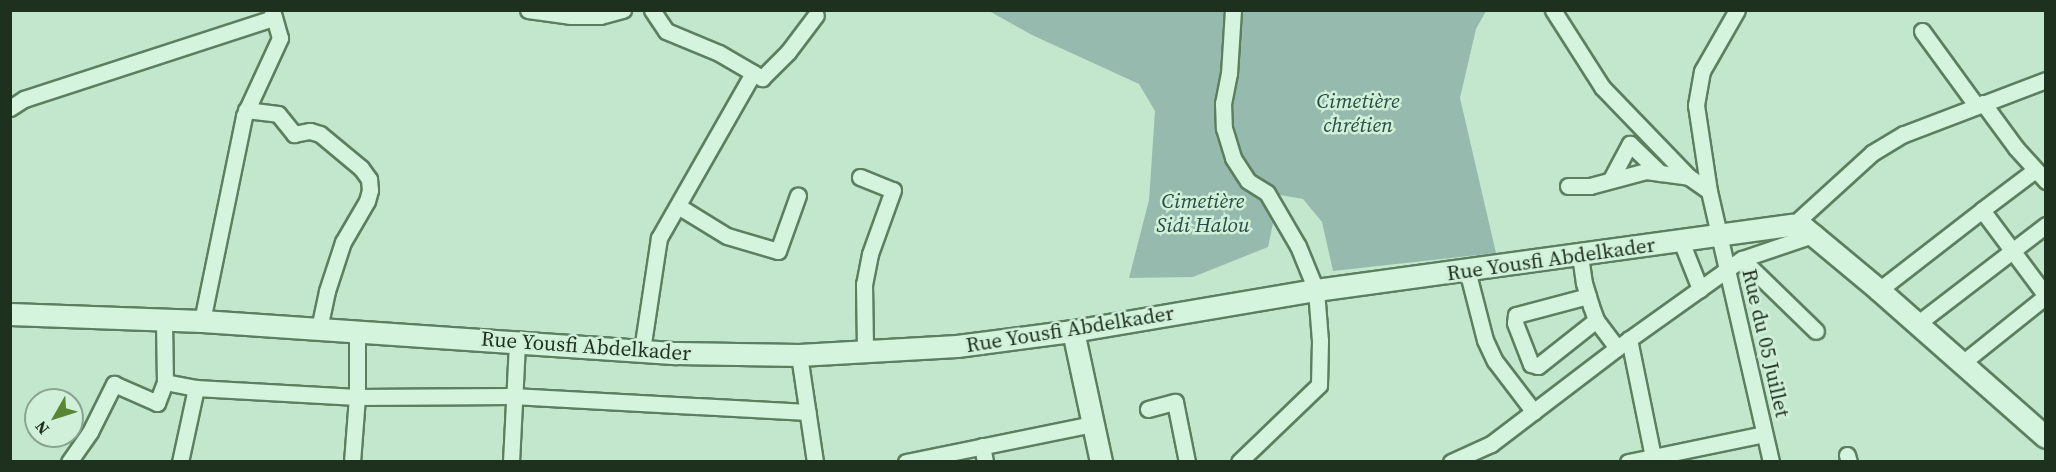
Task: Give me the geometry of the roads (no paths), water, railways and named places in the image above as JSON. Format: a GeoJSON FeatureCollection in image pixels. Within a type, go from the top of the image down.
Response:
{"type":"FeatureCollection","features":[{"type":"Feature","properties":{"kind":"main road","name":"Rue Yousfi Abdelkader"},"geometry":{"type":"LineString","coordinates":[[14,316],[202,321],[676,353],[799,355],[957,346],[1073,331],[1316,290],[1681,241],[1719,233],[1793,225]]}},
{"type":"Feature","properties":{"kind":"main road"},"geometry":{"type":"LineString","coordinates":[[1793,225],[1803,227],[1879,290],[2046,437]]}},
{"type":"Feature","properties":{"kind":"main road"},"geometry":{"type":"LineString","coordinates":[[1073,331],[1101,462]]}},
{"type":"Feature","properties":{"kind":"street"},"geometry":{"type":"LineString","coordinates":[[528,10],[570,16],[600,16],[623,10]]}},
{"type":"Feature","properties":{"kind":"street"},"geometry":{"type":"LineString","coordinates":[[651,10],[666,31],[719,53],[762,78],[788,52],[816,15]]}},
{"type":"Feature","properties":{"kind":"street"},"geometry":{"type":"LineString","coordinates":[[1233,10],[1229,73],[1223,103],[1224,128],[1233,158],[1248,181],[1267,193],[1298,246],[1316,290],[1320,341],[1319,385],[1239,462]]}},
{"type":"Feature","properties":{"kind":"street"},"geometry":{"type":"LineString","coordinates":[[1553,10],[1602,87],[1689,177],[1709,191]]}},
{"type":"Feature","properties":{"kind":"street","name":"Rue du 05 Juillet"},"geometry":{"type":"LineString","coordinates":[[1737,10],[1702,71],[1696,105],[1709,191],[1771,462]]}},
{"type":"Feature","properties":{"kind":"street"},"geometry":{"type":"LineString","coordinates":[[10,108],[24,99],[273,14],[280,38],[246,110],[202,321]]}},
{"type":"Feature","properties":{"kind":"street"},"geometry":{"type":"LineString","coordinates":[[1879,290],[1982,210],[2040,176],[1922,31]]}},
{"type":"Feature","properties":{"kind":"street"},"geometry":{"type":"LineString","coordinates":[[642,350],[659,238],[753,73]]}},
{"type":"Feature","properties":{"kind":"street"},"geometry":{"type":"LineString","coordinates":[[1793,225],[1872,153],[1904,134],[2046,80]]}},
{"type":"Feature","properties":{"kind":"street"},"geometry":{"type":"LineString","coordinates":[[246,110],[278,114],[294,134],[310,131],[320,134],[361,168],[369,179],[370,190],[367,201],[343,242],[327,291],[319,329]]}},
{"type":"Feature","properties":{"kind":"street"},"geometry":{"type":"LineString","coordinates":[[1611,179],[1630,144],[1660,173]]}},
{"type":"Feature","properties":{"kind":"street"},"geometry":{"type":"LineString","coordinates":[[1568,186],[1581,187],[1646,171],[1689,177]]}},
{"type":"Feature","properties":{"kind":"street"},"geometry":{"type":"LineString","coordinates":[[860,177],[893,190],[870,254],[864,284],[865,350]]}},
{"type":"Feature","properties":{"kind":"street"},"geometry":{"type":"LineString","coordinates":[[678,206],[727,236],[778,251],[798,195]]}},
{"type":"Feature","properties":{"kind":"street"},"geometry":{"type":"LineString","coordinates":[[1961,364],[2043,288],[1982,210]]}},
{"type":"Feature","properties":{"kind":"street"},"geometry":{"type":"LineString","coordinates":[[1917,324],[2046,225]]}},
{"type":"Feature","properties":{"kind":"street"},"geometry":{"type":"LineString","coordinates":[[1451,462],[1476,457],[1623,344],[1742,259],[1813,235]]}},
{"type":"Feature","properties":{"kind":"street"},"geometry":{"type":"LineString","coordinates":[[1681,241],[1700,289]]}},
{"type":"Feature","properties":{"kind":"street"},"geometry":{"type":"LineString","coordinates":[[1580,255],[1588,296],[1596,320],[1623,344],[1653,457]]}},
{"type":"Feature","properties":{"kind":"street"},"geometry":{"type":"LineString","coordinates":[[1742,259],[1816,331]]}},
{"type":"Feature","properties":{"kind":"street"},"geometry":{"type":"LineString","coordinates":[[1467,270],[1485,340],[1494,361],[1534,412]]}},
{"type":"Feature","properties":{"kind":"street"},"geometry":{"type":"LineString","coordinates":[[1588,296],[1516,315],[1515,323],[1531,364],[1538,366],[1596,320]]}},
{"type":"Feature","properties":{"kind":"street"},"geometry":{"type":"LineString","coordinates":[[69,462],[90,432],[114,384],[157,403],[165,382],[164,320]]}},
{"type":"Feature","properties":{"kind":"street"},"geometry":{"type":"LineString","coordinates":[[352,462],[357,397],[357,331]]}},
{"type":"Feature","properties":{"kind":"street"},"geometry":{"type":"LineString","coordinates":[[510,462],[517,342]]}},
{"type":"Feature","properties":{"kind":"street"},"geometry":{"type":"LineString","coordinates":[[799,355],[815,462]]}},
{"type":"Feature","properties":{"kind":"street"},"geometry":{"type":"LineString","coordinates":[[165,382],[196,388],[357,397],[513,396],[808,412]]}},
{"type":"Feature","properties":{"kind":"street"},"geometry":{"type":"LineString","coordinates":[[180,462],[196,388]]}},
{"type":"Feature","properties":{"kind":"street"},"geometry":{"type":"LineString","coordinates":[[1148,408],[1175,402],[1187,462]]}},
{"type":"Feature","properties":{"kind":"street"},"geometry":{"type":"LineString","coordinates":[[906,462],[1093,424]]}},
{"type":"Feature","properties":{"kind":"street"},"geometry":{"type":"LineString","coordinates":[[1628,462],[1764,434]]}},
{"type":"Feature","properties":{"kind":"street"},"geometry":{"type":"LineString","coordinates":[[982,446],[985,462]]}},
{"type":"Feature","properties":{"kind":"park label","name":"Cimetière chrétien"},"geometry":{"type":"Point","coordinates":[1358,113]}},
{"type":"Feature","properties":{"kind":"park label","name":"Cimetière Sidi Halou"},"geometry":{"type":"Point","coordinates":[1203,213]}}]}
